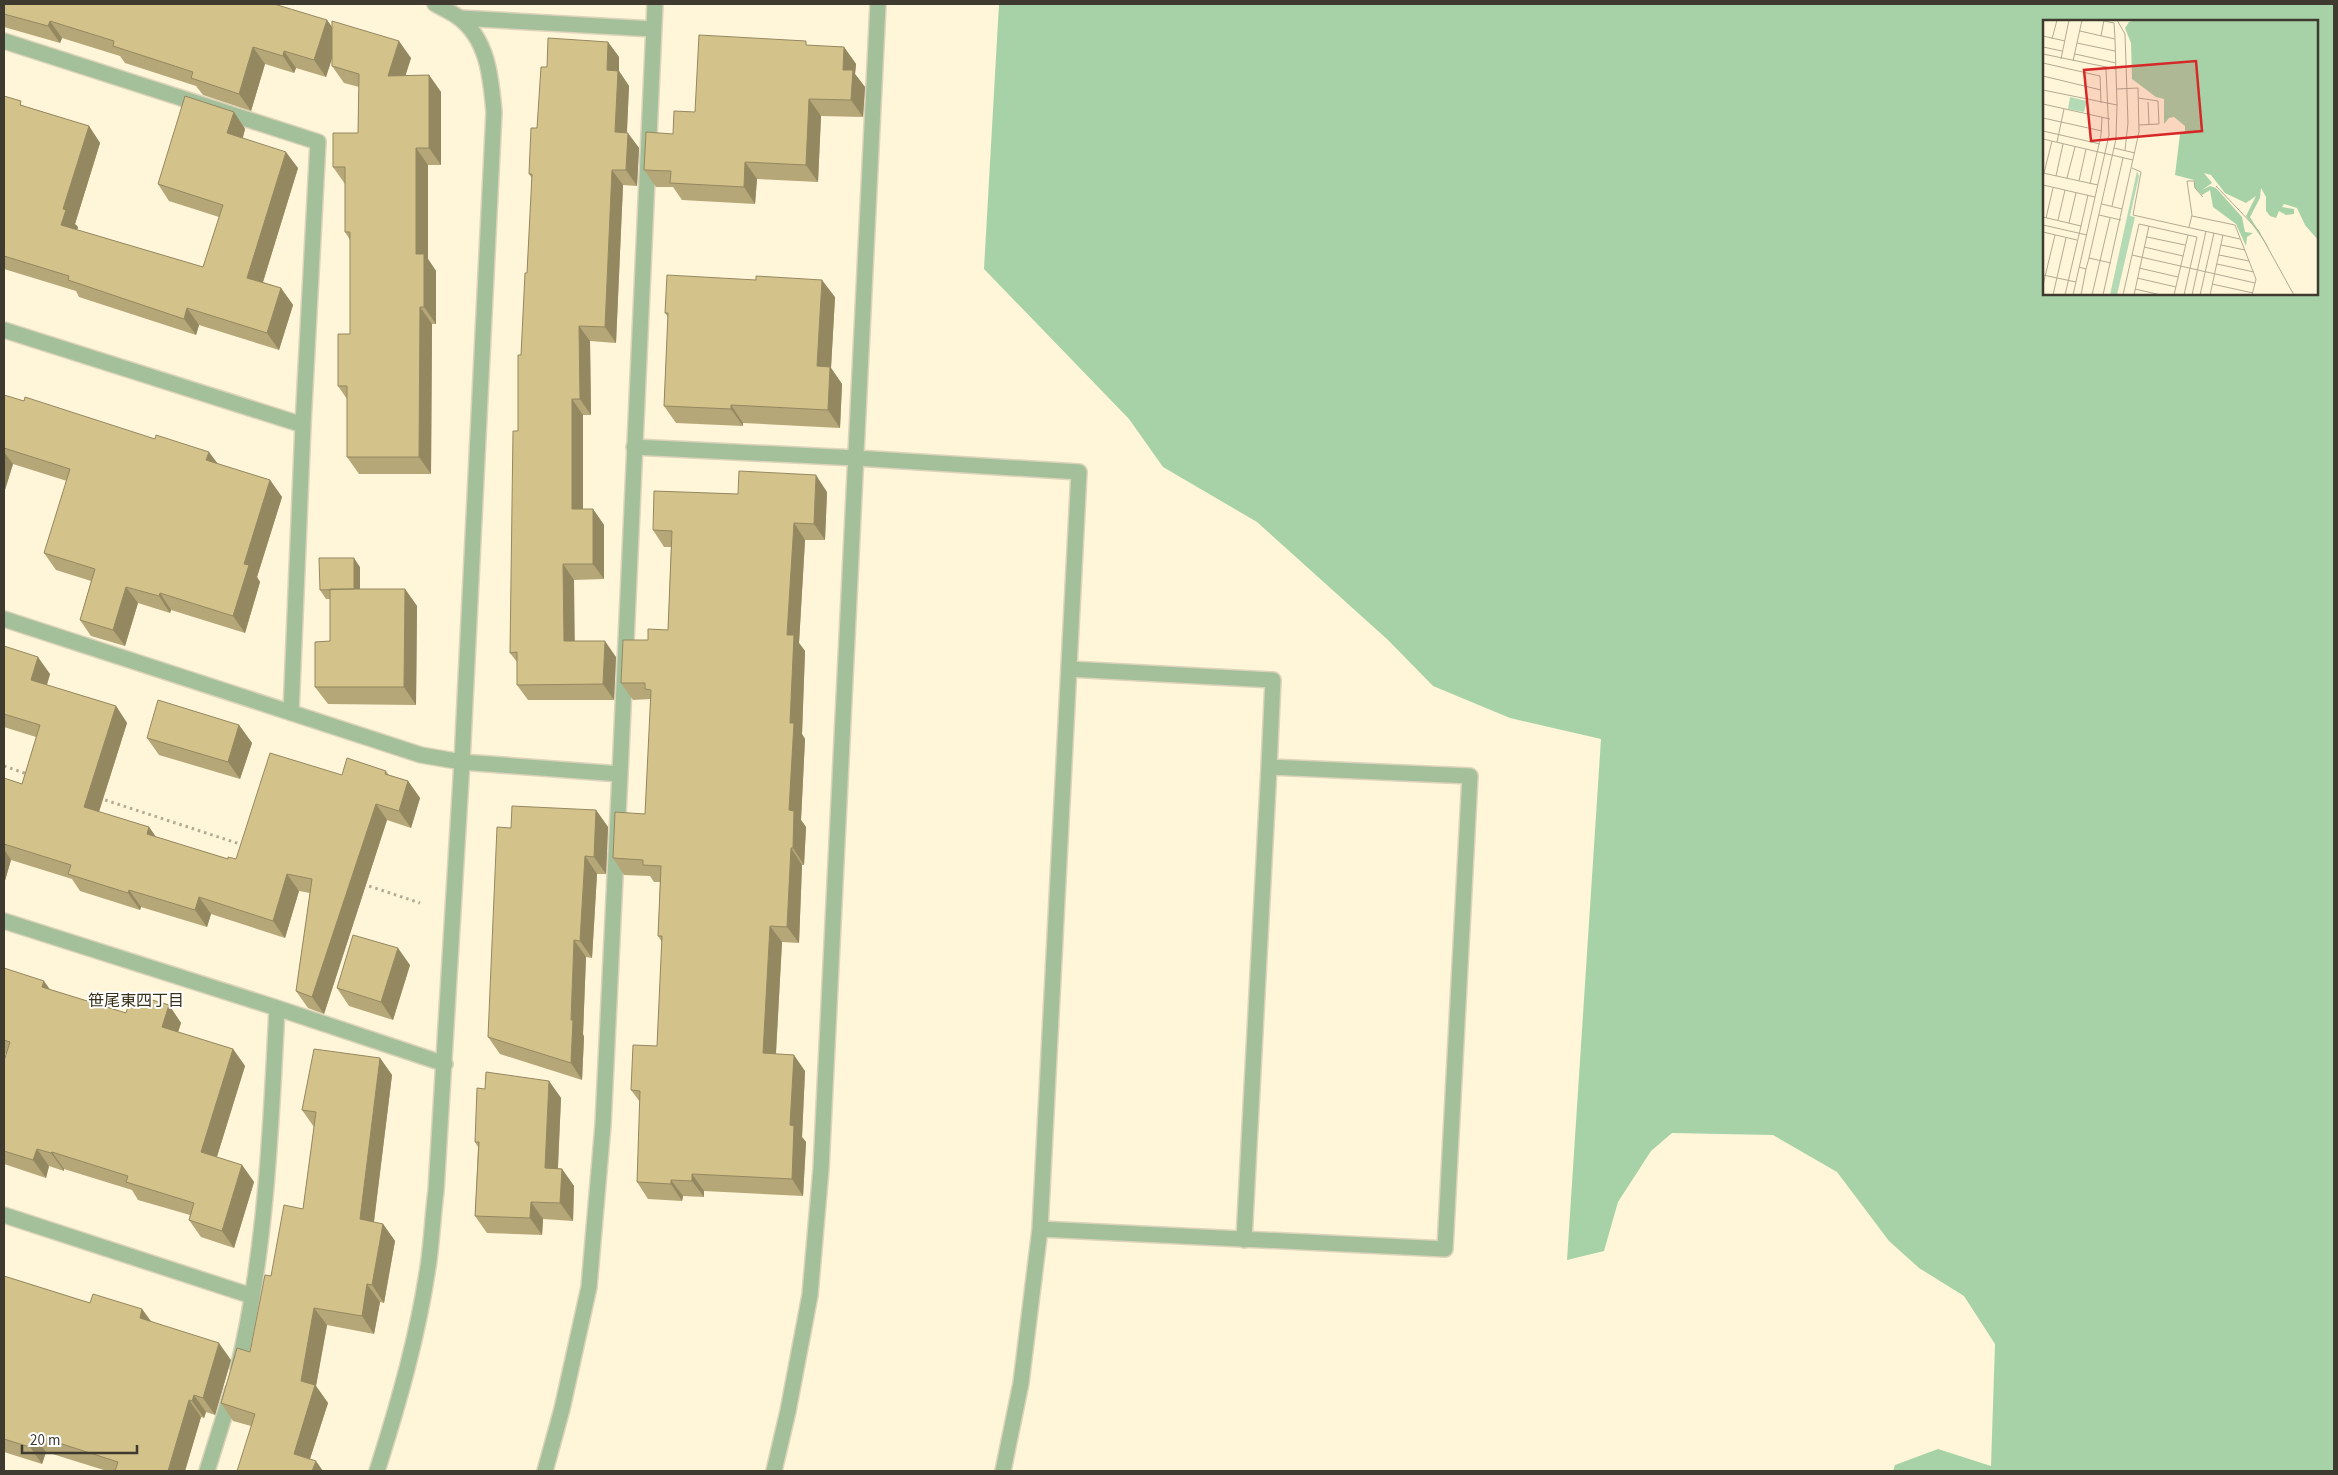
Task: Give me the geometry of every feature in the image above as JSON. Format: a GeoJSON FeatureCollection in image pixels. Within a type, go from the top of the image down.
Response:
{"type":"FeatureCollection","features":[{"type":"Feature","properties":{"kind":"street"},"geometry":{"type":"LineString","coordinates":[[377,1471],[403,1384],[428,1260],[445,1064],[494,112],[488,64],[480,43],[460,18],[435,4]]}},
{"type":"Feature","properties":{"kind":"street"},"geometry":{"type":"LineString","coordinates":[[545,1471],[562,1409],[589,1287],[602,1125],[655,4]]}},
{"type":"Feature","properties":{"kind":"street"},"geometry":{"type":"LineString","coordinates":[[774,1471],[788,1411],[810,1295],[822,1169],[878,4]]}},
{"type":"Feature","properties":{"kind":"street"},"geometry":{"type":"LineString","coordinates":[[460,18],[653,30]]}},
{"type":"Feature","properties":{"kind":"street"},"geometry":{"type":"LineString","coordinates":[[4,41],[318,142],[302,426],[290,713]]}},
{"type":"Feature","properties":{"kind":"street"},"geometry":{"type":"LineString","coordinates":[[4,330],[302,426]]}},
{"type":"Feature","properties":{"kind":"street"},"geometry":{"type":"LineString","coordinates":[[634,448],[856,458],[1079,472],[1040,1229],[1021,1383],[1003,1471]]}},
{"type":"Feature","properties":{"kind":"street"},"geometry":{"type":"LineString","coordinates":[[4,619],[421,755],[462,762],[620,774]]}},
{"type":"Feature","properties":{"kind":"street"},"geometry":{"type":"LineString","coordinates":[[1069,669],[1273,680],[1244,1240]]}},
{"type":"Feature","properties":{"kind":"street"},"geometry":{"type":"LineString","coordinates":[[1040,1229],[1445,1249],[1470,776],[1269,767]]}},
{"type":"Feature","properties":{"kind":"street"},"geometry":{"type":"LineString","coordinates":[[4,921],[445,1064]]}},
{"type":"Feature","properties":{"kind":"street"},"geometry":{"type":"LineString","coordinates":[[207,1471],[236,1376],[252,1296],[268,1154],[277,1008]]}},
{"type":"Feature","properties":{"kind":"street"},"geometry":{"type":"LineString","coordinates":[[4,1215],[252,1296]]}},
{"type":"Feature","properties":{"kind":"path"},"geometry":{"type":"LineString","coordinates":[[4,766],[32,776]]}},
{"type":"Feature","properties":{"kind":"path"},"geometry":{"type":"LineString","coordinates":[[98,797],[250,847]]}},
{"type":"Feature","properties":{"kind":"path"},"geometry":{"type":"LineString","coordinates":[[354,881],[420,903]]}},
{"type":"Feature","properties":{"kind":"green space"},"geometry":{"type":"Polygon","coordinates":[[[999,4],[2334,4],[2334,1471],[1893,1471],[1895,1465],[1938,1449],[1991,1466],[1995,1344],[1964,1296],[1919,1268],[1889,1241],[1837,1172],[1773,1135],[1672,1133],[1651,1151],[1618,1202],[1604,1251],[1567,1260],[1601,739],[1510,718],[1433,686],[1388,640],[1257,522],[1163,467],[1129,419],[984,269],[999,4]]]}},
{"type":"Feature","properties":{"kind":"building"},"geometry":{"type":"Polygon","coordinates":[[[4,4],[274,4],[327,20],[314,60],[284,51],[283,56],[253,47],[239,94],[191,78],[193,72],[113,46],[114,41],[50,21],[48,26],[4,14],[4,4]]]}},
{"type":"Feature","properties":{"kind":"building"},"geometry":{"type":"Polygon","coordinates":[[[332,21],[399,41],[388,76],[429,75],[429,148],[416,148],[416,254],[424,254],[424,307],[420,307],[419,457],[347,457],[347,386],[338,386],[338,334],[350,334],[350,232],[345,232],[345,167],[333,167],[333,133],[358,133],[359,74],[332,66],[332,21]]]}},
{"type":"Feature","properties":{"kind":"building"},"geometry":{"type":"Polygon","coordinates":[[[699,35],[806,41],[806,45],[844,47],[843,70],[853,70],[851,100],[809,99],[806,165],[745,162],[744,187],[670,183],[671,171],[644,170],[646,132],[673,134],[674,111],[695,112],[699,35]]]}},
{"type":"Feature","properties":{"kind":"building"},"geometry":{"type":"Polygon","coordinates":[[[548,38],[608,42],[607,70],[618,71],[615,132],[628,133],[626,170],[612,170],[605,327],[579,326],[580,399],[572,399],[572,509],[593,509],[593,564],[563,564],[564,641],[605,641],[603,684],[517,685],[517,652],[510,653],[513,431],[518,431],[518,355],[521,355],[525,273],[527,273],[532,174],[529,174],[531,128],[537,128],[541,67],[547,67],[548,38]]]}},
{"type":"Feature","properties":{"kind":"building"},"geometry":{"type":"Polygon","coordinates":[[[4,96],[21,101],[20,105],[89,126],[63,209],[66,210],[61,225],[203,267],[223,205],[158,184],[185,96],[234,112],[227,133],[286,152],[247,278],[281,288],[267,333],[187,308],[184,319],[68,280],[69,276],[4,256],[4,96]]]}},
{"type":"Feature","properties":{"kind":"building"},"geometry":{"type":"Polygon","coordinates":[[[667,275],[756,280],[756,276],[822,280],[817,366],[830,367],[828,410],[731,405],[731,409],[664,406],[668,313],[665,313],[667,275]]]}},
{"type":"Feature","properties":{"kind":"building"},"geometry":{"type":"Polygon","coordinates":[[[4,395],[24,401],[25,397],[155,439],[156,435],[209,452],[206,460],[270,480],[244,564],[249,565],[233,616],[160,593],[159,596],[126,587],[113,630],[80,620],[95,569],[44,553],[70,469],[4,448],[4,395]]]}},
{"type":"Feature","properties":{"kind":"building"},"geometry":{"type":"Polygon","coordinates":[[[739,471],[816,475],[814,524],[794,523],[787,635],[794,635],[790,723],[794,723],[789,810],[794,811],[793,848],[791,848],[787,927],[770,926],[763,1053],[794,1055],[790,1125],[794,1126],[792,1179],[692,1174],[692,1181],[671,1180],[671,1184],[637,1182],[640,1091],[631,1090],[633,1045],[657,1046],[662,936],[658,936],[661,866],[643,865],[643,860],[613,858],[615,812],[645,814],[651,690],[645,689],[645,683],[621,683],[623,640],[648,640],[648,629],[668,630],[672,531],[653,530],[654,491],[738,494],[739,471]]]}},
{"type":"Feature","properties":{"kind":"building"},"geometry":{"type":"Polygon","coordinates":[[[319,558],[354,558],[354,589],[320,590],[319,558]]]}},
{"type":"Feature","properties":{"kind":"building"},"geometry":{"type":"Polygon","coordinates":[[[330,589],[405,589],[404,687],[315,687],[315,642],[330,641],[330,589]]]}},
{"type":"Feature","properties":{"kind":"building"},"geometry":{"type":"Polygon","coordinates":[[[4,646],[38,657],[31,680],[116,706],[84,807],[149,827],[147,834],[228,859],[228,857],[236,859],[270,753],[342,775],[347,758],[386,771],[385,774],[408,781],[399,811],[376,804],[312,997],[296,991],[312,879],[287,874],[273,921],[199,897],[195,910],[129,890],[128,893],[68,874],[71,865],[4,844],[4,778],[22,784],[40,725],[4,714],[4,646]]]}},
{"type":"Feature","properties":{"kind":"building"},"geometry":{"type":"Polygon","coordinates":[[[158,700],[239,725],[228,762],[147,738],[158,700]]]}},
{"type":"Feature","properties":{"kind":"building"},"geometry":{"type":"Polygon","coordinates":[[[512,806],[596,810],[594,857],[585,856],[580,941],[574,940],[571,1063],[488,1037],[497,827],[511,828],[512,806]]]}},
{"type":"Feature","properties":{"kind":"building"},"geometry":{"type":"Polygon","coordinates":[[[353,935],[398,948],[381,1002],[337,988],[353,935]]]}},
{"type":"Feature","properties":{"kind":"building"},"geometry":{"type":"Polygon","coordinates":[[[4,968],[44,981],[42,987],[126,1013],[132,994],[169,1005],[162,1027],[233,1049],[201,1152],[242,1165],[222,1231],[189,1220],[194,1203],[126,1182],[128,1176],[52,1152],[37,1149],[33,1160],[4,1151],[4,1061],[10,1042],[4,1040],[4,968]]]}},
{"type":"Feature","properties":{"kind":"building"},"geometry":{"type":"Polygon","coordinates":[[[314,1049],[380,1058],[360,1219],[383,1224],[372,1285],[367,1284],[362,1316],[314,1308],[301,1381],[315,1385],[294,1454],[316,1461],[312,1471],[237,1471],[255,1414],[221,1403],[237,1348],[250,1352],[265,1275],[271,1276],[284,1205],[303,1209],[316,1112],[302,1110],[314,1049]]]}},
{"type":"Feature","properties":{"kind":"building"},"geometry":{"type":"Polygon","coordinates":[[[486,1072],[549,1081],[545,1168],[562,1169],[560,1203],[531,1202],[530,1218],[475,1216],[479,1142],[475,1142],[477,1088],[485,1089],[486,1072]]]}},
{"type":"Feature","properties":{"kind":"building"},"geometry":{"type":"Polygon","coordinates":[[[4,1276],[90,1303],[93,1294],[142,1309],[140,1318],[219,1343],[203,1398],[194,1395],[192,1401],[189,1400],[168,1471],[115,1471],[118,1462],[34,1435],[30,1447],[4,1439],[4,1276]]]}},
{"type":"Feature","properties":{"kind":"district","name":"笹尾東四丁目"},"geometry":{"type":"Point","coordinates":[136,1000]}}]}
